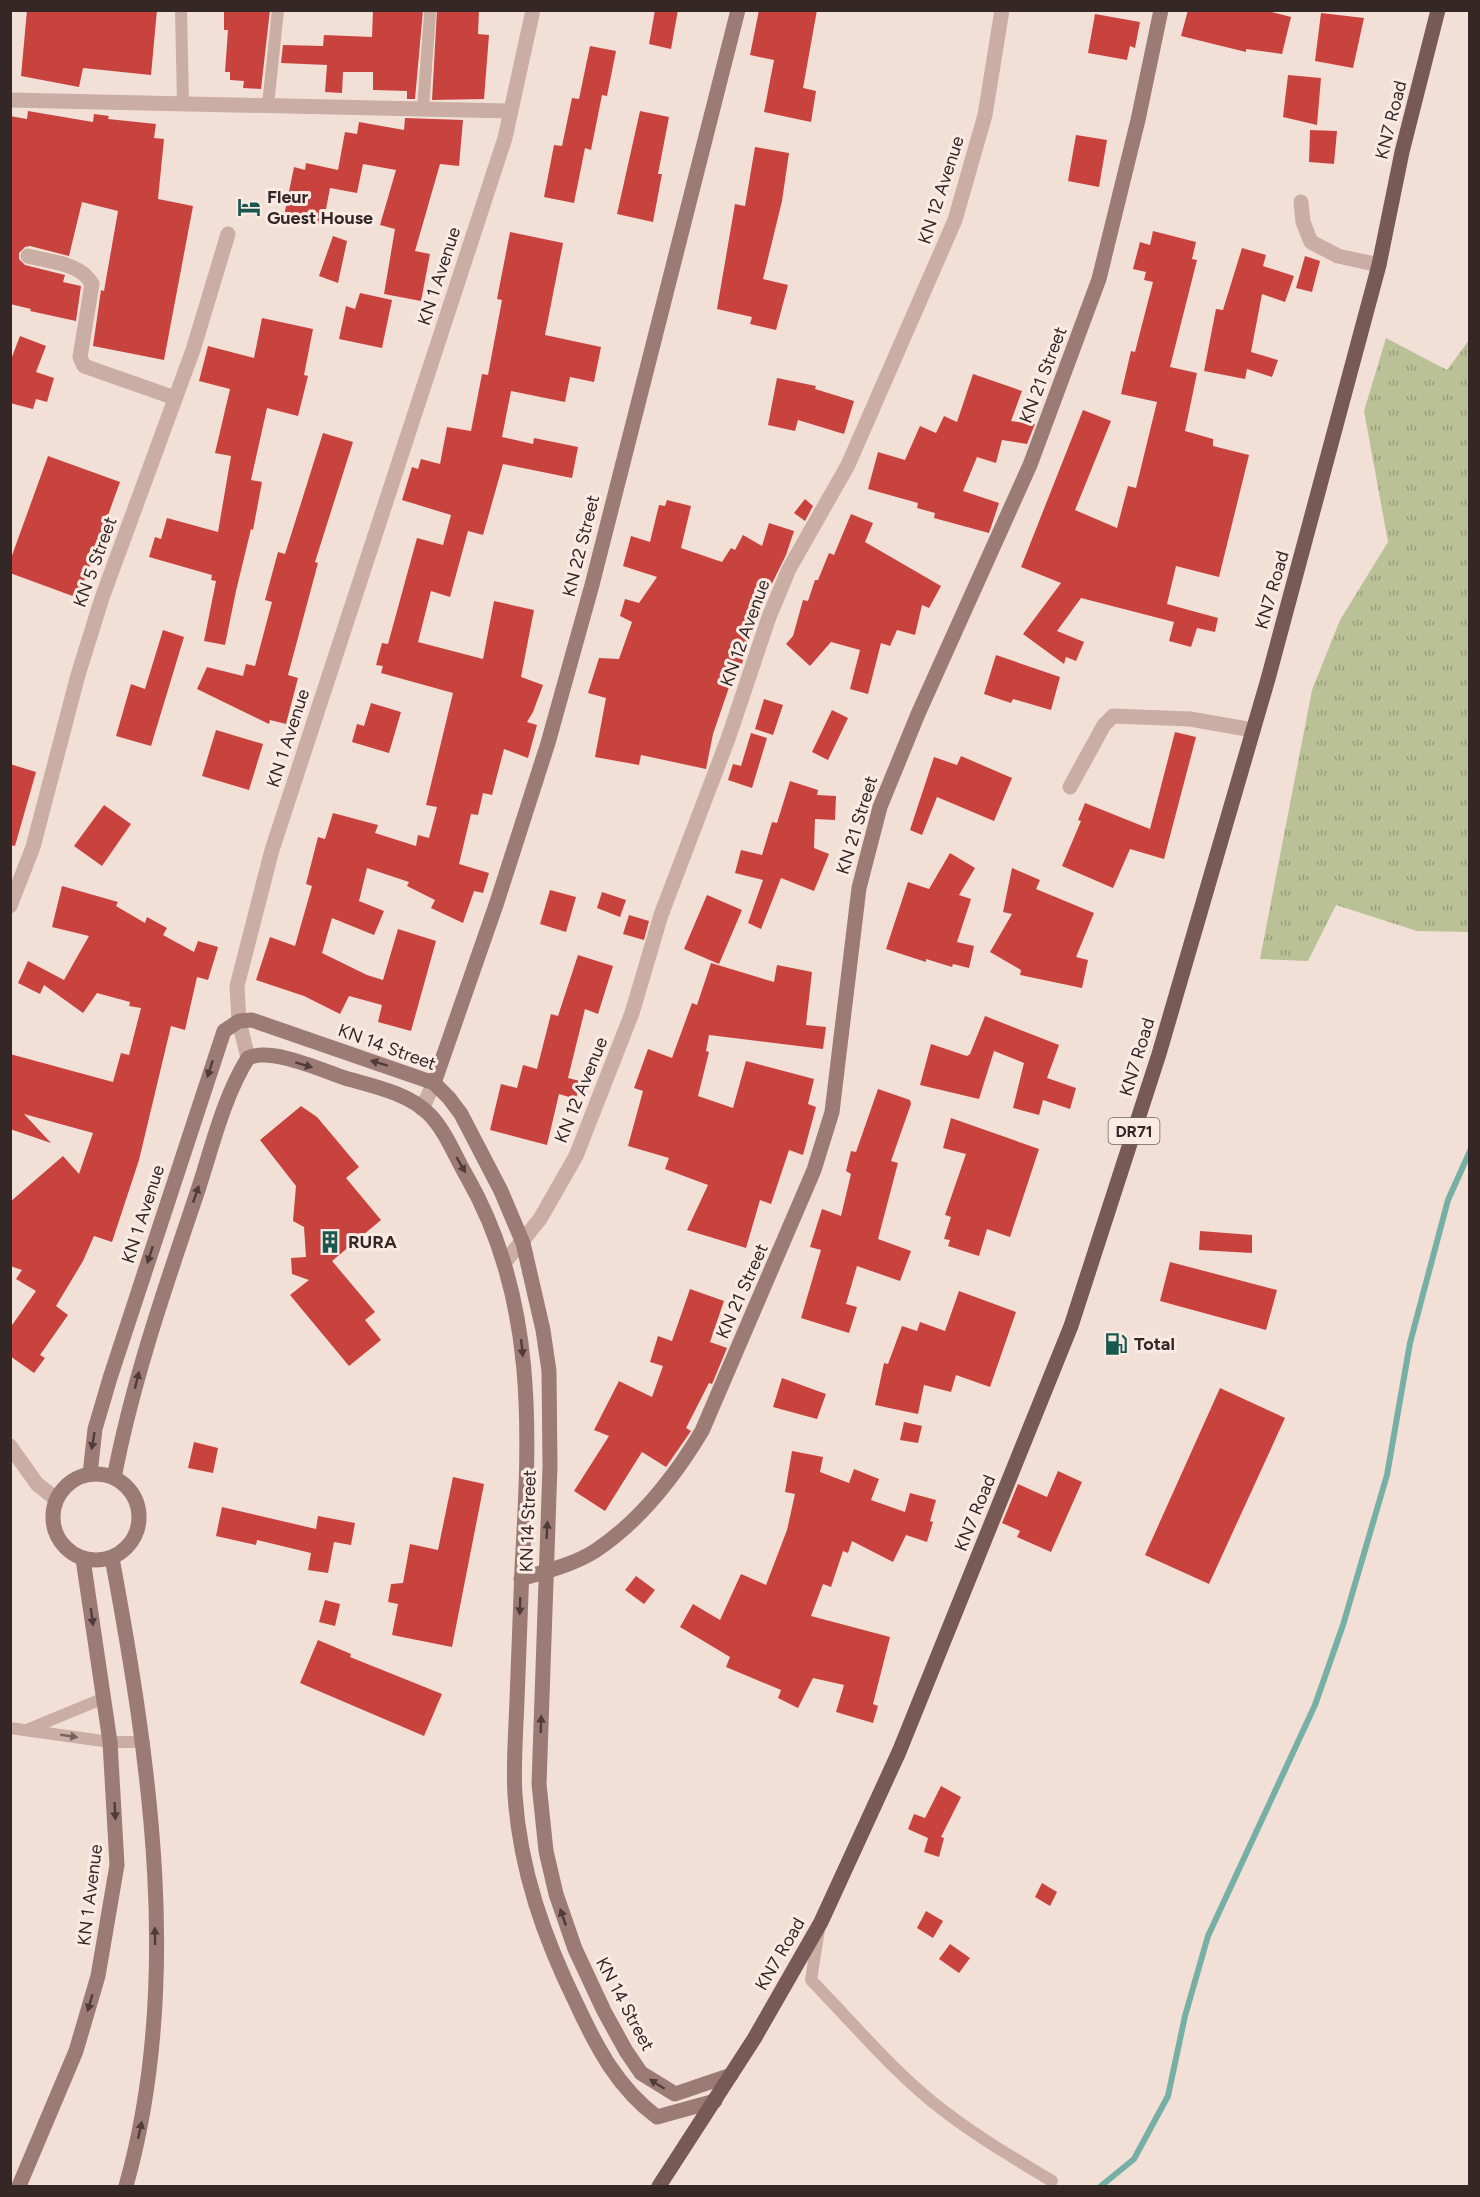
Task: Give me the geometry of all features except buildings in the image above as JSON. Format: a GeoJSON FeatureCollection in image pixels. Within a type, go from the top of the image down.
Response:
{"type":"FeatureCollection","features":[{"type":"Feature","properties":{"kind":"main road","name":"KN7 Road"},"geometry":{"type":"LineString","coordinates":[[659,2187],[731,2075],[821,1922],[899,1752],[1071,1326],[1159,1054],[1253,730],[1338,425],[1379,265],[1402,152],[1438,10]]}},
{"type":"Feature","properties":{"kind":"street","name":"KN 1 Avenue"},"geometry":{"type":"LineString","coordinates":[[90,1474],[95,1429],[107,1388],[217,1048],[224,1031],[239,1021],[237,986],[272,850],[505,138],[533,10]]}},
{"type":"Feature","properties":{"kind":"street","name":"KN 22 Street"},"geometry":{"type":"LineString","coordinates":[[434,1083],[497,902],[551,732],[592,585],[738,10]]}},
{"type":"Feature","properties":{"kind":"street","name":"KN 12 Avenue"},"geometry":{"type":"LineString","coordinates":[[505,1262],[523,1244],[563,1181],[606,1082],[632,1013],[674,878],[728,739],[769,617],[789,569],[848,465],[955,220],[985,115],[1002,10]]}},
{"type":"Feature","properties":{"kind":"street","name":"KN 21 Street"},"geometry":{"type":"LineString","coordinates":[[521,1579],[545,1572],[594,1551],[621,1530],[683,1462],[702,1431],[814,1170],[832,1112],[859,888],[880,807],[918,714],[1030,465],[1099,279],[1138,120],[1161,10]]}},
{"type":"Feature","properties":{"kind":"street"},"geometry":{"type":"LineString","coordinates":[[10,100],[511,111]]}},
{"type":"Feature","properties":{"kind":"street"},"geometry":{"type":"LineString","coordinates":[[1300,202],[1303,222],[1311,242],[1338,256],[1379,265]]}},
{"type":"Feature","properties":{"kind":"street","name":"KN 5 Street"},"geometry":{"type":"LineString","coordinates":[[10,906],[33,848],[78,675],[102,598],[193,350],[228,234]]}},
{"type":"Feature","properties":{"kind":"street"},"geometry":{"type":"LineString","coordinates":[[28,256],[78,269],[87,274],[92,284],[80,357],[84,366],[175,398]]}},
{"type":"Feature","properties":{"kind":"street"},"geometry":{"type":"LineString","coordinates":[[1070,787],[1104,726],[1113,717],[1190,719],[1253,730]]}},
{"type":"Feature","properties":{"kind":"street","name":"KN 14 Street"},"geometry":{"type":"LineString","coordinates":[[239,1021],[252,1020],[434,1083],[450,1098],[461,1114],[501,1191],[523,1244],[535,1285],[549,1371],[550,1467],[539,1784],[546,1851],[564,1919],[604,2012],[641,2073],[675,2094],[731,2075]]}},
{"type":"Feature","properties":{"kind":"street"},"geometry":{"type":"LineString","coordinates":[[114,1478],[139,1372],[161,1298],[231,1095],[248,1058],[239,1021]]}},
{"type":"Feature","properties":{"kind":"street","name":"KN 14 Street"},"geometry":{"type":"LineString","coordinates":[[248,1058],[262,1054],[278,1057],[394,1093],[422,1109],[430,1115],[443,1134],[481,1200],[505,1262],[522,1340],[525,1378],[528,1469],[521,1579],[515,1793],[524,1862],[545,1933],[587,2026],[626,2091],[657,2116],[715,2101]]}},
{"type":"Feature","properties":{"kind":"street"},"geometry":{"type":"LineString","coordinates":[[422,1109],[434,1083]]}},
{"type":"Feature","properties":{"kind":"street"},"geometry":{"type":"LineString","coordinates":[[10,1446],[37,1484],[56,1499]]}},
{"type":"Feature","properties":{"kind":"street"},"geometry":{"type":"LineString","coordinates":[[90,1474],[114,1478],[134,1496],[139,1510],[139,1525],[134,1539],[125,1551],[112,1558],[98,1561],[83,1559],[70,1552],[57,1535],[52,1513],[56,1499],[64,1487],[76,1478],[90,1474]]}},
{"type":"Feature","properties":{"kind":"street"},"geometry":{"type":"LineString","coordinates":[[112,1558],[144,1742],[152,1845],[155,2017],[142,2124],[126,2187]]}},
{"type":"Feature","properties":{"kind":"street","name":"KN 1 Avenue"},"geometry":{"type":"LineString","coordinates":[[19,2187],[76,2051],[98,1976],[117,1865],[110,1742],[83,1559]]}},
{"type":"Feature","properties":{"kind":"lane"},"geometry":{"type":"LineString","coordinates":[[182,10],[183,104]]}},
{"type":"Feature","properties":{"kind":"lane"},"geometry":{"type":"LineString","coordinates":[[268,105],[278,10]]}},
{"type":"Feature","properties":{"kind":"lane"},"geometry":{"type":"LineString","coordinates":[[423,108],[430,14]]}},
{"type":"Feature","properties":{"kind":"lane"},"geometry":{"type":"LineString","coordinates":[[28,1729],[104,1698]]}},
{"type":"Feature","properties":{"kind":"lane"},"geometry":{"type":"LineString","coordinates":[[10,1728],[110,1742],[144,1742]]}},
{"type":"Feature","properties":{"kind":"lane"},"geometry":{"type":"LineString","coordinates":[[821,1922],[811,1980],[908,2079],[944,2111],[1004,2153],[1052,2181]]}},
{"type":"Feature","properties":{"kind":"green space"},"geometry":{"type":"Polygon","coordinates":[[[1386,338],[1447,370],[1469,340],[1469,932],[1417,931],[1336,905],[1308,961],[1260,959],[1312,690],[1340,620],[1388,542],[1364,411],[1386,338]]]}},
{"type":"Feature","properties":{"kind":"waterway"},"geometry":{"type":"LineString","coordinates":[[1101,2186],[1134,2159],[1168,2096],[1185,2016],[1208,1936],[1315,1705],[1343,1625],[1387,1475],[1410,1343],[1448,1200],[1470,1151]]}},
{"type":"Feature","properties":{"kind":"place","name":"Fleur Guest House"},"geometry":{"type":"Point","coordinates":[249,207]}},
{"type":"Feature","properties":{"kind":"place","name":"RURA"},"geometry":{"type":"Point","coordinates":[330,1242]}},
{"type":"Feature","properties":{"kind":"place","name":"Total"},"geometry":{"type":"Point","coordinates":[1116,1344]}}]}
